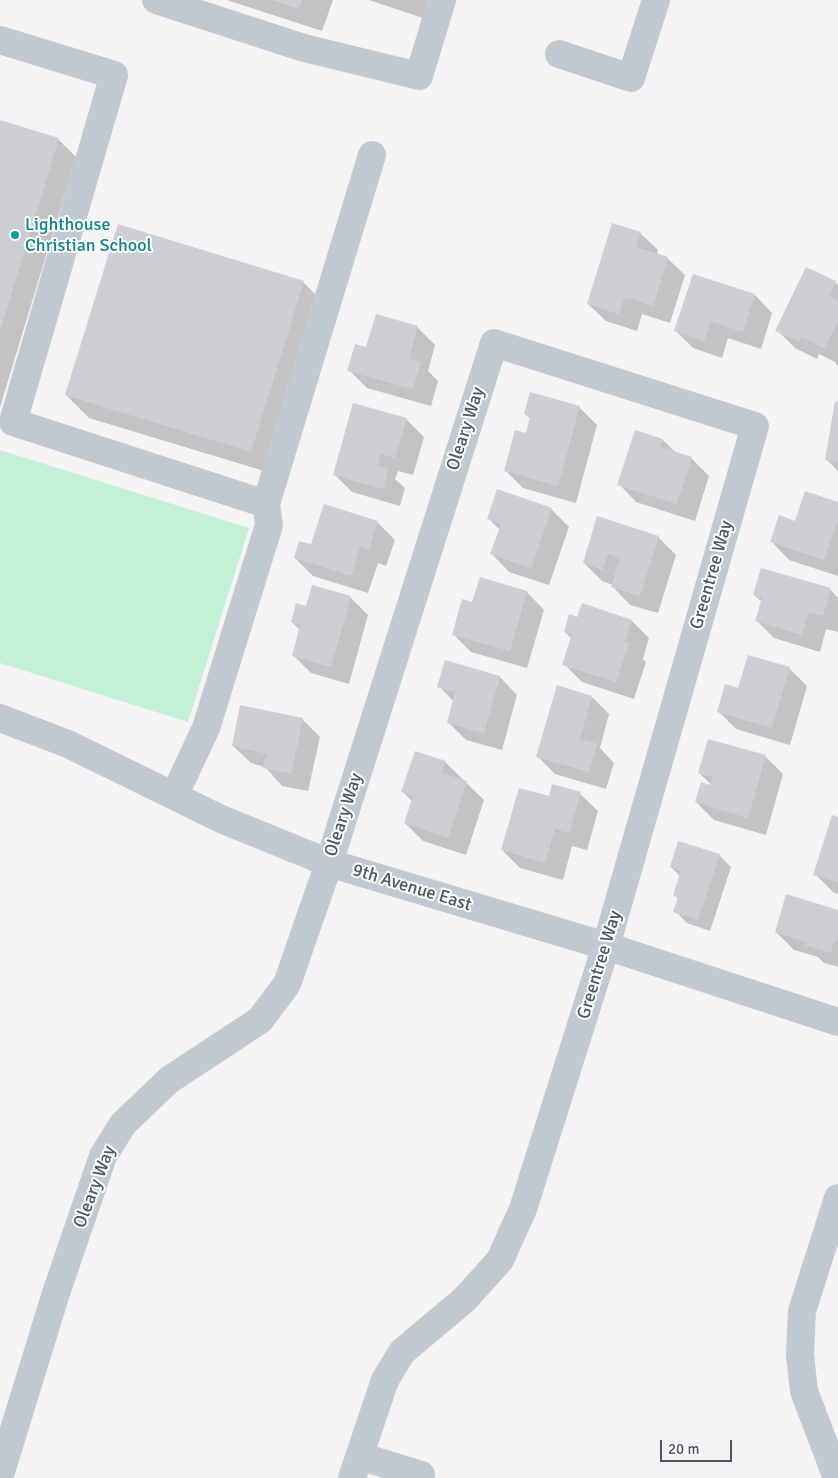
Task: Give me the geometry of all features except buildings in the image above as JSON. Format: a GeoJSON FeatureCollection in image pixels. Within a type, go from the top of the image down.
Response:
{"type":"FeatureCollection","features":[{"type":"Feature","properties":{"kind":"street"},"geometry":{"type":"LineString","coordinates":[[156,0],[304,48],[419,76],[442,0]]}},
{"type":"Feature","properties":{"kind":"street"},"geometry":{"type":"LineString","coordinates":[[559,54],[631,78],[656,0]]}},
{"type":"Feature","properties":{"kind":"street"},"geometry":{"type":"LineString","coordinates":[[0,40],[114,75],[13,422],[266,504]]}},
{"type":"Feature","properties":{"kind":"street"},"geometry":{"type":"LineString","coordinates":[[174,796],[206,728],[269,525],[266,504],[372,154]]}},
{"type":"Feature","properties":{"kind":"street","name":"Oleary Way"},"geometry":{"type":"LineString","coordinates":[[0,1475],[56,1293],[102,1156],[123,1124],[169,1080],[260,1020],[287,984],[329,863],[494,343],[754,426]]}},
{"type":"Feature","properties":{"kind":"street","name":"Greentree Way"},"geometry":{"type":"LineString","coordinates":[[421,1475],[355,1467],[385,1380],[402,1352],[465,1299],[500,1260],[523,1209],[606,946],[754,426]]}},
{"type":"Feature","properties":{"kind":"street","name":"9th Avenue East"},"geometry":{"type":"LineString","coordinates":[[0,718],[68,744],[222,819],[329,863],[606,946],[838,1022]]}},
{"type":"Feature","properties":{"kind":"street"},"geometry":{"type":"LineString","coordinates":[[837,1478],[804,1391],[800,1354],[802,1311],[838,1198]]}},
{"type":"Feature","properties":{"kind":"green space"},"geometry":{"type":"Polygon","coordinates":[[[0,450],[249,528],[188,722],[0,663],[0,450]]]}},
{"type":"Feature","properties":{"kind":"place","name":"Lighthouse Christian School"},"geometry":{"type":"Point","coordinates":[15,235]}}]}
